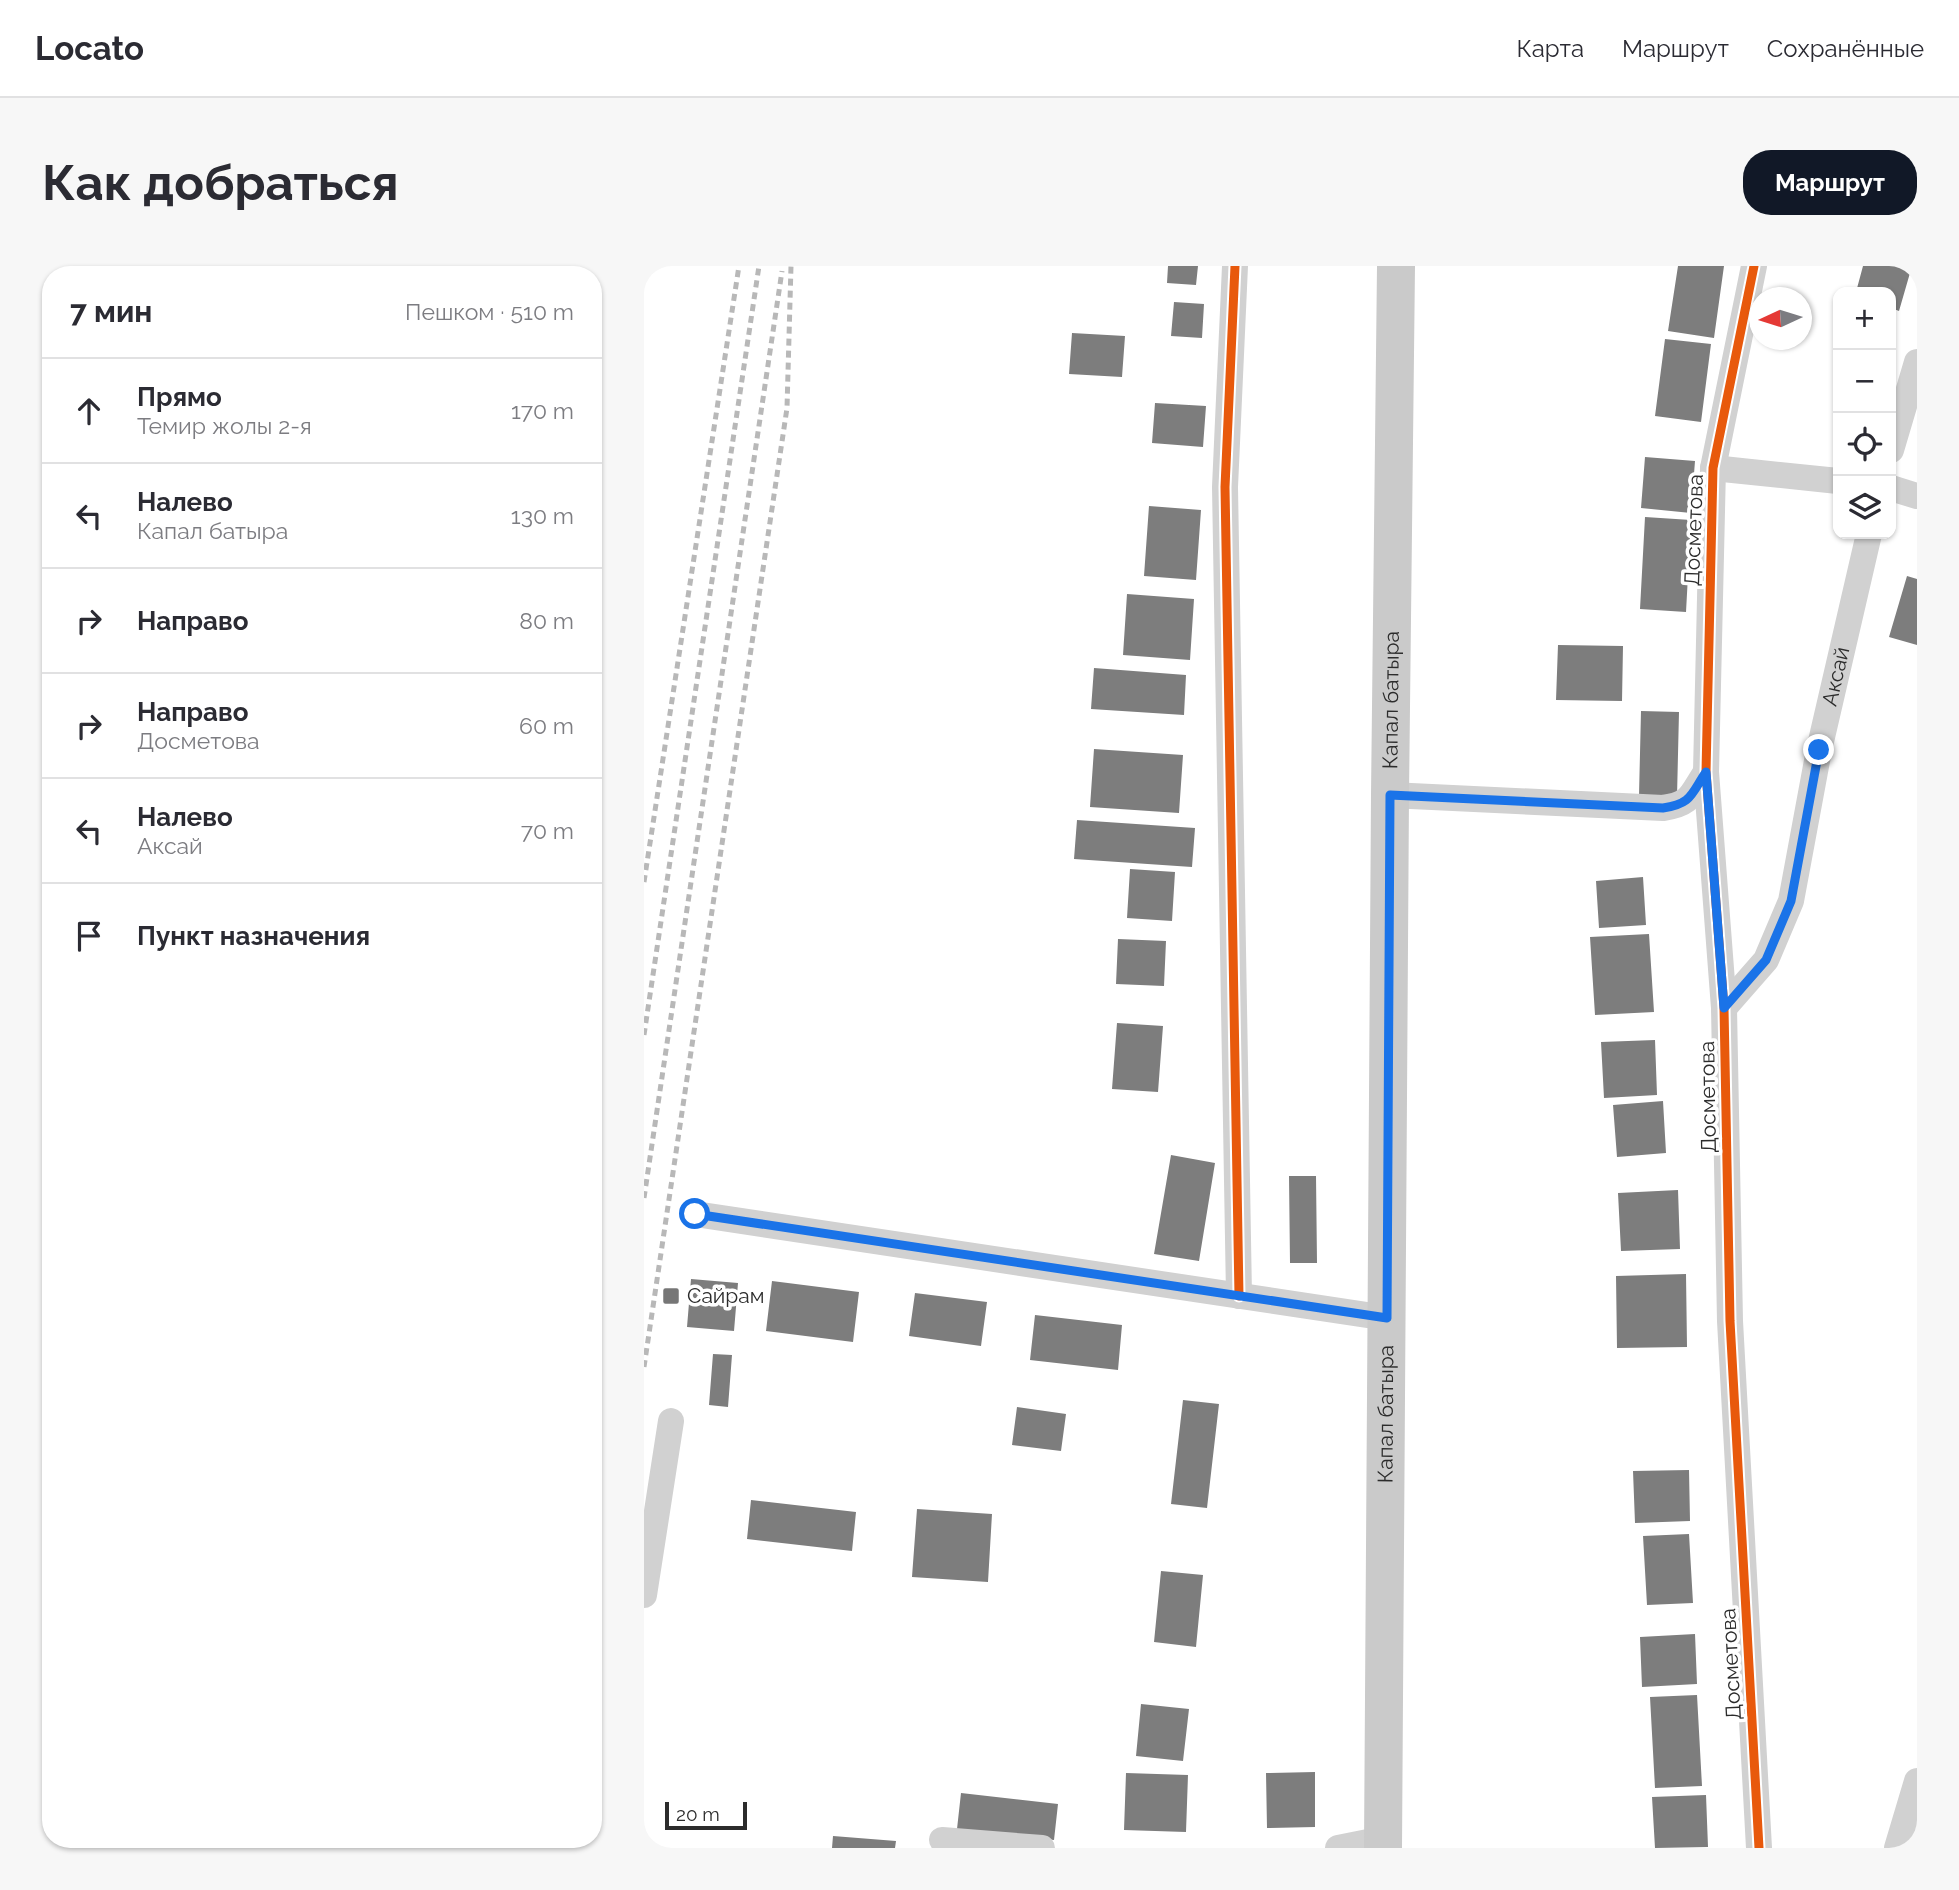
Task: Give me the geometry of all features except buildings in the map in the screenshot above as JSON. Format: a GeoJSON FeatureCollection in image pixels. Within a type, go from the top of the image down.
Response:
{"type":"FeatureCollection","features":[{"type":"Feature","properties":{"kind":"main road","name":"Капал батыра"},"geometry":{"type":"LineString","coordinates":[[1383,1843],[1396,266]]}},
{"type":"Feature","properties":{"kind":"street"},"geometry":{"type":"LineString","coordinates":[[1235,266],[1225,487],[1238,1296]]}},
{"type":"Feature","properties":{"kind":"street","name":"Досметова"},"geometry":{"type":"LineString","coordinates":[[1754,266],[1713,467],[1706,772],[1724,1008],[1730,1321],[1759,1848]]}},
{"type":"Feature","properties":{"kind":"street"},"geometry":{"type":"LineString","coordinates":[[1896,433],[1917,362]]}},
{"type":"Feature","properties":{"kind":"street"},"geometry":{"type":"LineString","coordinates":[[1713,467],[1833,480]]}},
{"type":"Feature","properties":{"kind":"street"},"geometry":{"type":"LineString","coordinates":[[1896,490],[1917,496]]}},
{"type":"Feature","properties":{"kind":"street","name":"Аксай"},"geometry":{"type":"LineString","coordinates":[[1724,1008],[1766,960],[1791,901],[1819,750],[1868,539]]}},
{"type":"Feature","properties":{"kind":"street"},"geometry":{"type":"LineString","coordinates":[[1390,795],[1663,808],[1686,802],[1706,772]]}},
{"type":"Feature","properties":{"kind":"street"},"geometry":{"type":"LineString","coordinates":[[695,1214],[1387,1318]]}},
{"type":"Feature","properties":{"kind":"street"},"geometry":{"type":"LineString","coordinates":[[644,1595],[670,1421]]}},
{"type":"Feature","properties":{"kind":"street"},"geometry":{"type":"LineString","coordinates":[[1896,1848],[1917,1781]]}},
{"type":"Feature","properties":{"kind":"street"},"geometry":{"type":"LineString","coordinates":[[942,1840],[1042,1848]]}},
{"type":"Feature","properties":{"kind":"street"},"geometry":{"type":"LineString","coordinates":[[1338,1848],[1383,1843]]}},
{"type":"Feature","properties":{"kind":"railway"},"geometry":{"type":"LineString","coordinates":[[644,882],[739,266]]}},
{"type":"Feature","properties":{"kind":"railway"},"geometry":{"type":"LineString","coordinates":[[644,1035],[759,266]]}},
{"type":"Feature","properties":{"kind":"railway"},"geometry":{"type":"LineString","coordinates":[[644,1367],[787,408],[791,266]]}},
{"type":"Feature","properties":{"kind":"railway"},"geometry":{"type":"LineString","coordinates":[[644,1198],[782,271]]}},
{"type":"Feature","properties":{"kind":"cycle path"},"geometry":{"type":"LineString","coordinates":[[1235,266],[1225,487],[1239,1296]]}},
{"type":"Feature","properties":{"kind":"cycle path"},"geometry":{"type":"LineString","coordinates":[[1754,266],[1713,468],[1706,772],[1724,1008],[1730,1321],[1759,1848]]}},
{"type":"Feature","properties":{"kind":"place","name":"Сайрам"},"geometry":{"type":"Point","coordinates":[671,1296]}},
{"type":"Feature","properties":{"kind":"route"},"geometry":{"type":"LineString","coordinates":[[695,1214],[1387,1318],[1390,795],[1663,808],[1686,802],[1706,772],[1724,1008],[1766,960],[1791,901],[1819,750]]}}]}
